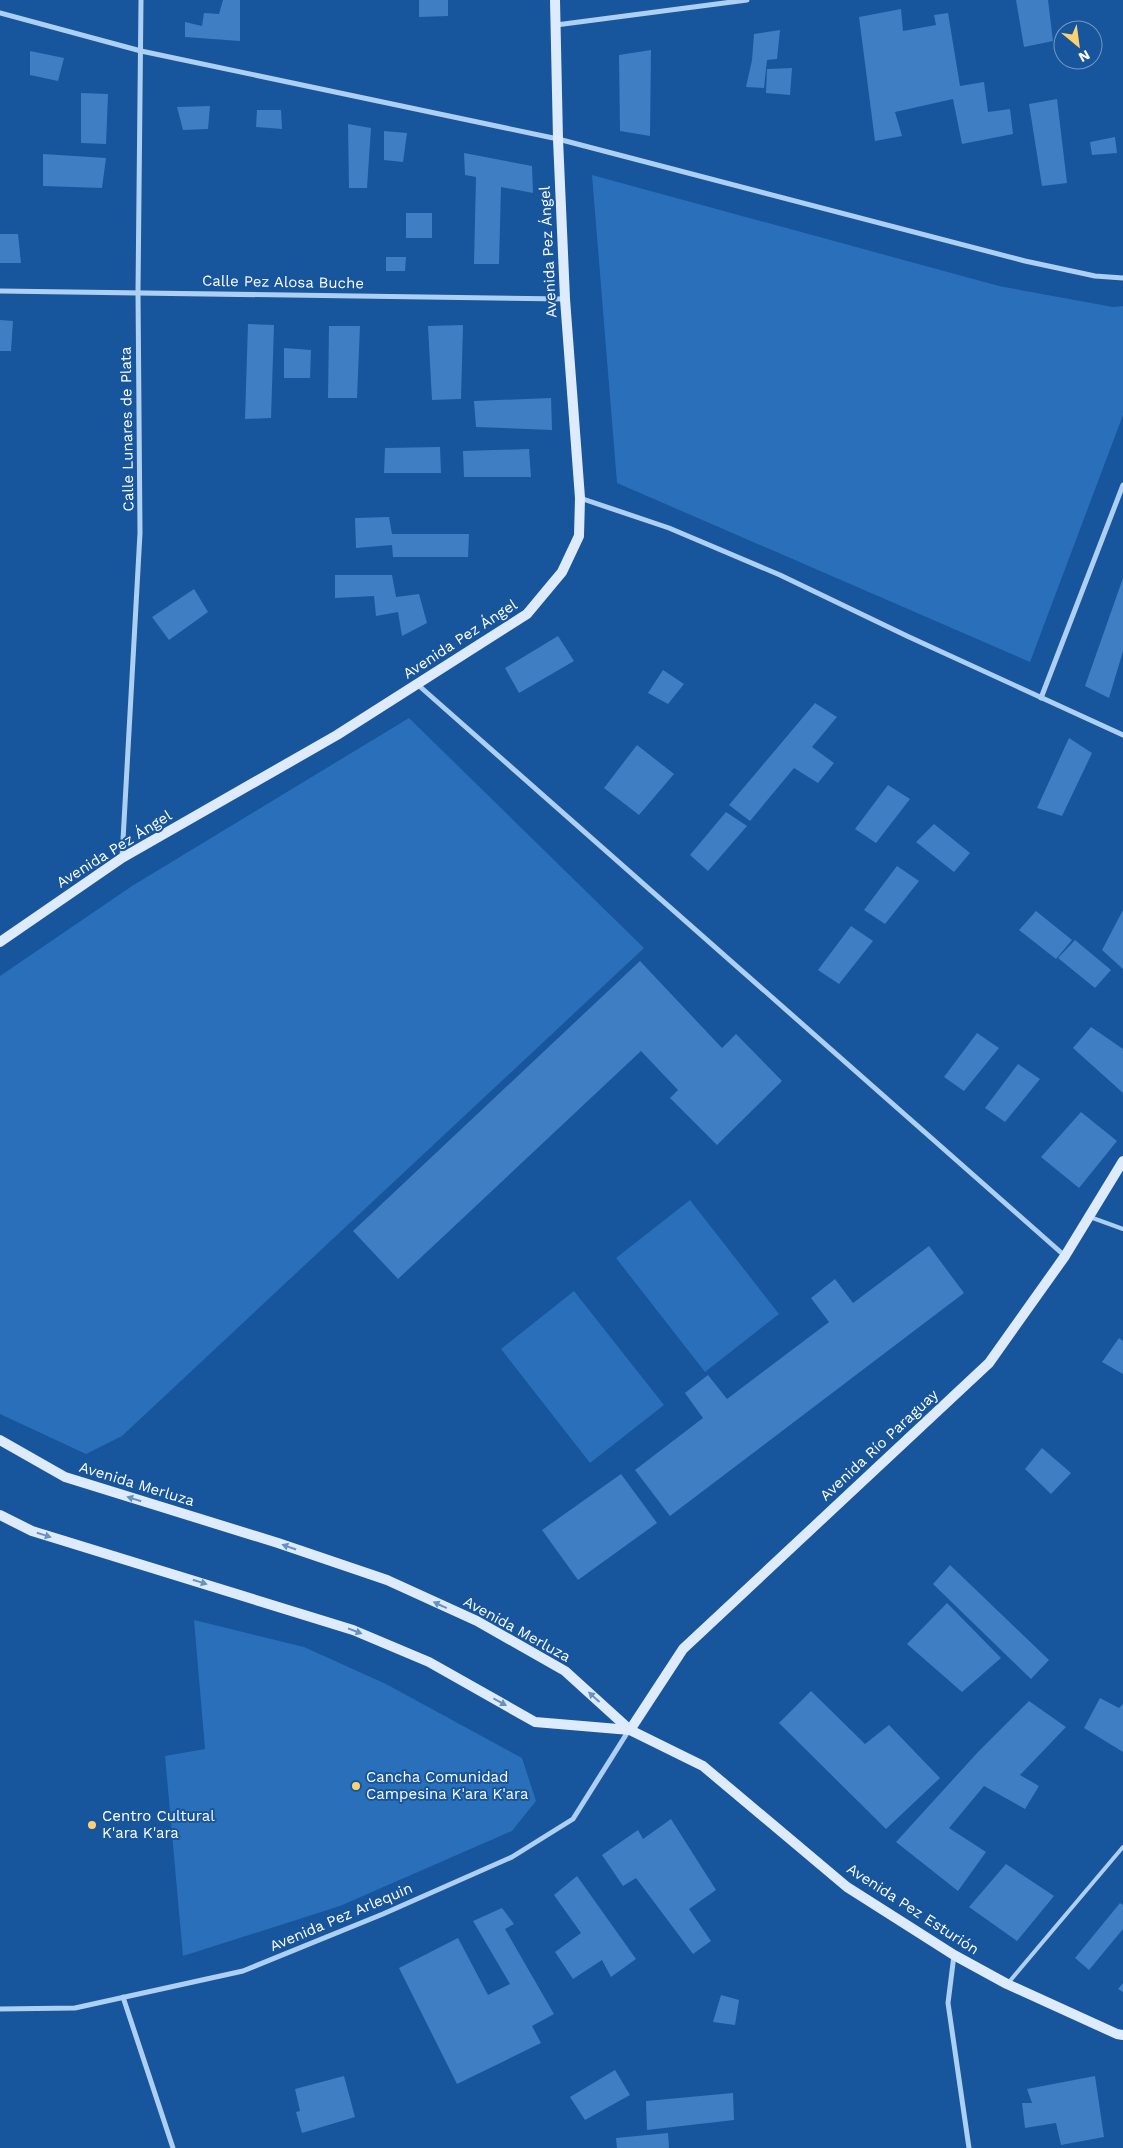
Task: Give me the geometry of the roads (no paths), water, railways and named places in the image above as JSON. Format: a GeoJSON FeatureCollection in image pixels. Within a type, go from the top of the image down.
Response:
{"type":"FeatureCollection","features":[{"type":"Feature","properties":{"kind":"street","name":"Calle Lunares de Plata"},"geometry":{"type":"LineString","coordinates":[[122,858],[140,533],[138,292],[141,0]]}},
{"type":"Feature","properties":{"kind":"street","name":"Avenida Pez Ángel"},"geometry":{"type":"LineString","coordinates":[[0,942],[122,858],[336,735],[527,614],[562,572],[578,536],[580,498],[565,299],[558,139],[555,0]]}},
{"type":"Feature","properties":{"kind":"street"},"geometry":{"type":"LineString","coordinates":[[556,25],[747,0]]}},
{"type":"Feature","properties":{"kind":"street"},"geometry":{"type":"LineString","coordinates":[[0,13],[141,51],[558,139],[1025,261],[1096,276],[1123,278]]}},
{"type":"Feature","properties":{"kind":"street","name":"Calle Pez Alosa Buche"},"geometry":{"type":"LineString","coordinates":[[0,290],[565,299]]}},
{"type":"Feature","properties":{"kind":"street"},"geometry":{"type":"LineString","coordinates":[[1041,698],[1123,486]]}},
{"type":"Feature","properties":{"kind":"street"},"geometry":{"type":"LineString","coordinates":[[580,498],[669,528],[780,575],[1123,735]]}},
{"type":"Feature","properties":{"kind":"street"},"geometry":{"type":"LineString","coordinates":[[417,684],[1065,1256]]}},
{"type":"Feature","properties":{"kind":"street","name":"Avenida Río Paraguay"},"geometry":{"type":"LineString","coordinates":[[630,1730],[683,1649],[989,1363],[1065,1256],[1123,1161]]}},
{"type":"Feature","properties":{"kind":"street","name":"Avenida Merluza"},"geometry":{"type":"LineString","coordinates":[[0,1440],[65,1478],[278,1543],[369,1574],[476,1621],[565,1671],[630,1730]]}},
{"type":"Feature","properties":{"kind":"street"},"geometry":{"type":"LineString","coordinates":[[0,1514],[32,1531],[353,1630],[429,1662],[535,1722],[630,1730]]}},
{"type":"Feature","properties":{"kind":"street","name":"Avenida Pez Esturión"},"geometry":{"type":"LineString","coordinates":[[630,1730],[703,1766],[847,1887],[954,1955],[1007,1984],[1117,2034],[1123,2034]]}},
{"type":"Feature","properties":{"kind":"street","name":"Avenida Pez Arlequin"},"geometry":{"type":"LineString","coordinates":[[0,2008],[75,2008],[243,1971],[383,1914],[512,1857],[572,1819],[630,1730]]}},
{"type":"Feature","properties":{"kind":"street"},"geometry":{"type":"LineString","coordinates":[[954,1955],[948,2003],[969,2148]]}},
{"type":"Feature","properties":{"kind":"street"},"geometry":{"type":"LineString","coordinates":[[123,1997],[173,2148]]}},
{"type":"Feature","properties":{"kind":"lane"},"geometry":{"type":"LineString","coordinates":[[1090,1217],[1123,1229]]}},
{"type":"Feature","properties":{"kind":"lane"},"geometry":{"type":"LineString","coordinates":[[1007,1984],[1123,1847]]}},
{"type":"Feature","properties":{"kind":"place","name":"Cancha Comunidad Campesina K'ara K'ara"},"geometry":{"type":"Point","coordinates":[356,1786]}},
{"type":"Feature","properties":{"kind":"place","name":"Centro Cultural K'ara K'ara"},"geometry":{"type":"Point","coordinates":[92,1825]}}]}
